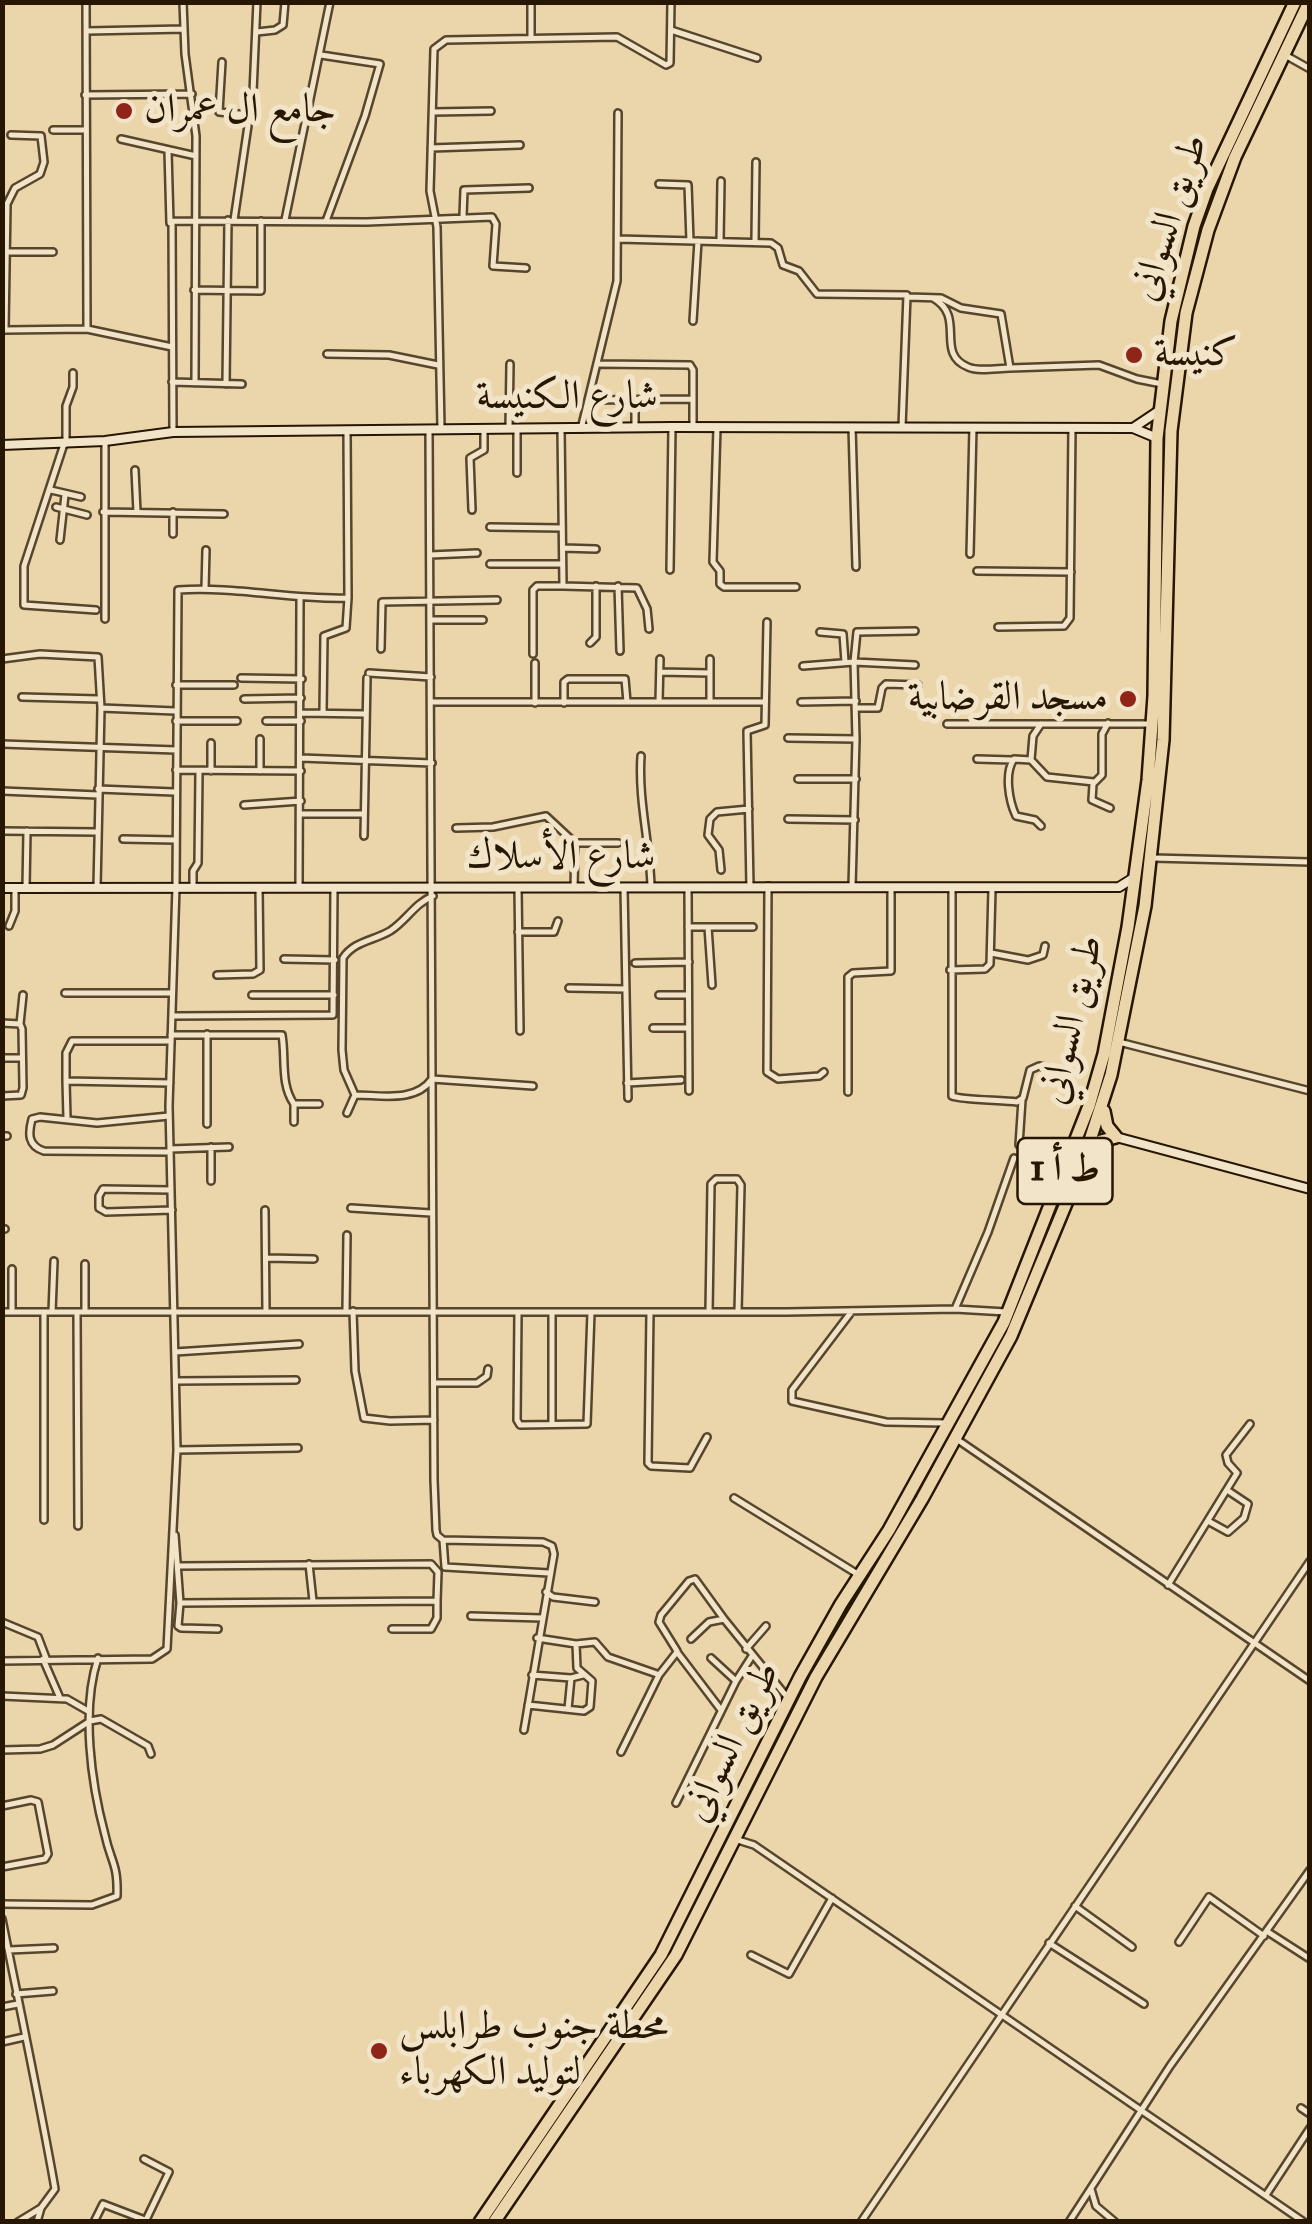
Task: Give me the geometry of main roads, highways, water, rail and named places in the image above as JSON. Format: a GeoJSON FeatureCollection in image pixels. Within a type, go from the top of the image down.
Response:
{"type":"FeatureCollection","features":[{"type":"Feature","properties":{"kind":"highway","name":"طريق السواني"},"geometry":{"type":"LineString","coordinates":[[998,1348],[1097,1084],[1136,876],[1152,724],[1157,438],[1170,321],[1194,226],[1228,139],[1295,2]]}},
{"type":"Feature","properties":{"kind":"highway","name":"طريق السواني"},"geometry":{"type":"LineString","coordinates":[[480,2222],[661,1955],[841,1604],[948,1423],[998,1348],[1082,1165],[1104,1103],[1119,1042],[1140,938],[1150,858],[1164,740],[1170,431],[1182,335],[1193,280],[1223,188],[1309,2]]}},
{"type":"Feature","properties":{"kind":"highway"},"geometry":{"type":"LineString","coordinates":[[1082,1165],[1096,1144],[1116,1137],[1105,1122],[1104,1103]]}},
{"type":"Feature","properties":{"kind":"highway","name":"طريق السواني"},"geometry":{"type":"LineString","coordinates":[[494,2222],[676,1955],[816,1676],[955,1438],[984,1371]]}},
{"type":"Feature","properties":{"kind":"main road"},"geometry":{"type":"LineString","coordinates":[[1133,428],[1160,410]]}},
{"type":"Feature","properties":{"kind":"main road","name":"شارع الكنيسة"},"geometry":{"type":"LineString","coordinates":[[2,445],[105,441],[172,432],[440,428],[1072,427],[1133,428],[1157,438]]}},
{"type":"Feature","properties":{"kind":"main road"},"geometry":{"type":"LineString","coordinates":[[1132,898],[1119,887],[1136,876]]}},
{"type":"Feature","properties":{"kind":"main road","name":"شارع الأسلاك"},"geometry":{"type":"LineString","coordinates":[[2,888],[334,888],[434,892],[768,886],[1119,887]]}},
{"type":"Feature","properties":{"kind":"main road"},"geometry":{"type":"LineString","coordinates":[[1116,1137],[1310,1190]]}},
{"type":"Feature","properties":{"kind":"place","name":"جامع ال عمران"},"geometry":{"type":"Point","coordinates":[124,111]}},
{"type":"Feature","properties":{"kind":"place","name":"كنيسة"},"geometry":{"type":"Point","coordinates":[1134,355]}},
{"type":"Feature","properties":{"kind":"place","name":"مسجد القرضابية"},"geometry":{"type":"Point","coordinates":[1128,699]}},
{"type":"Feature","properties":{"kind":"place","name":"محطة جنوب طرابلس لتوليد الكهرباء"},"geometry":{"type":"Point","coordinates":[379,2051]}}]}
